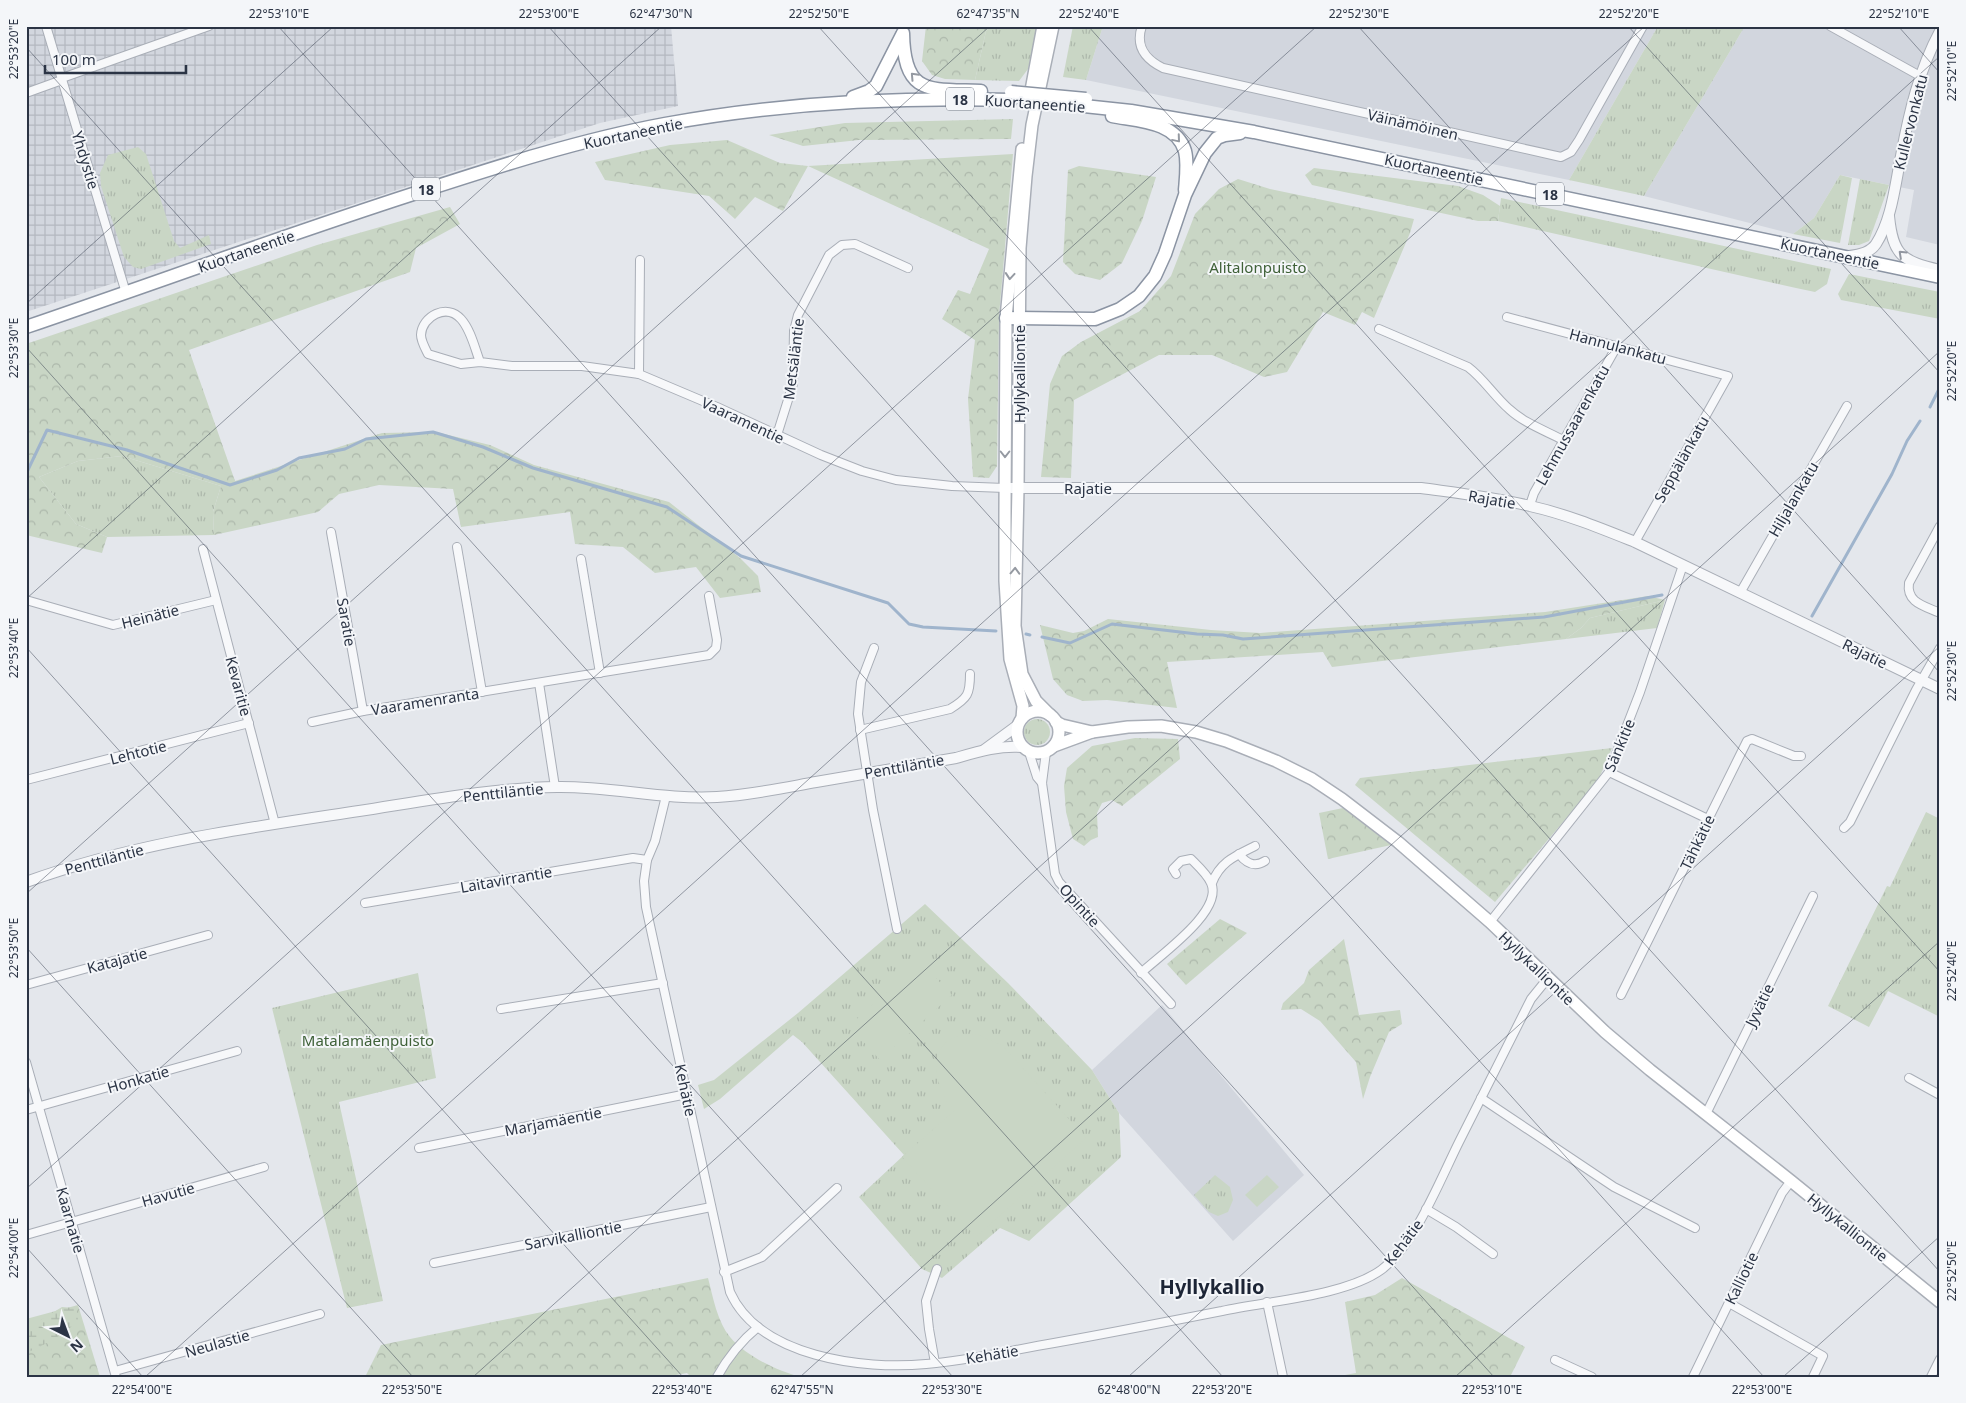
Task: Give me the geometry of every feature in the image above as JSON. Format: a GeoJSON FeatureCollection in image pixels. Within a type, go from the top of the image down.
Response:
{"type":"FeatureCollection","features":[{"type":"Feature","properties":{"kind":"highway"},"geometry":{"type":"LineString","coordinates":[[904,30],[903,55],[906,67],[912,76],[922,84],[932,89],[1011,96]]}},
{"type":"Feature","properties":{"kind":"highway"},"geometry":{"type":"LineString","coordinates":[[839,102],[869,91],[876,86],[904,30]]}},
{"type":"Feature","properties":{"kind":"highway","name":"Kuortaneentie"},"geometry":{"type":"LineString","coordinates":[[26,327],[367,209],[524,159],[663,124],[755,110],[839,102],[1011,96],[1085,103],[1254,132],[1940,277]]}},
{"type":"Feature","properties":{"kind":"highway"},"geometry":{"type":"LineString","coordinates":[[1085,103],[1103,114],[1164,126],[1173,134],[1185,151],[1185,195]]}},
{"type":"Feature","properties":{"kind":"highway"},"geometry":{"type":"LineString","coordinates":[[1013,318],[1095,318],[1120,309],[1139,296],[1155,276],[1166,254],[1185,195],[1205,152],[1212,143],[1225,135],[1254,132]]}},
{"type":"Feature","properties":{"kind":"main road","name":"Hyllykalliontie"},"geometry":{"type":"LineString","coordinates":[[1020,722],[1023,706],[1010,659],[1005,581],[1005,488],[1018,173],[1043,26]]}},
{"type":"Feature","properties":{"kind":"main road","name":"Hyllykalliontie"},"geometry":{"type":"LineString","coordinates":[[1053,26],[1032,125],[1013,318],[1018,488],[1015,626],[1017,653],[1022,674],[1032,694],[1053,718],[1062,725],[1092,732]]}},
{"type":"Feature","properties":{"kind":"main road"},"geometry":{"type":"LineString","coordinates":[[1035,711],[1043,712],[1053,718],[1059,730],[1058,739],[1050,749],[1038,754],[1026,749],[1016,733],[1020,722],[1028,714],[1035,711]]}},
{"type":"Feature","properties":{"kind":"main road","name":"Hyllykalliontie"},"geometry":{"type":"LineString","coordinates":[[1050,749],[1092,732],[1128,727],[1160,726],[1196,732],[1276,761],[1312,779],[1342,799],[1398,842],[1490,922],[1604,1032],[1940,1302]]}},
{"type":"Feature","properties":{"kind":"street","name":"Yhdystie"},"geometry":{"type":"LineString","coordinates":[[46,26],[126,293]]}},
{"type":"Feature","properties":{"kind":"street"},"geometry":{"type":"LineString","coordinates":[[26,93],[209,26]]}},
{"type":"Feature","properties":{"kind":"street","name":"Väinämöinen"},"geometry":{"type":"LineString","coordinates":[[1142,26],[1140,44],[1150,62],[1163,68],[1561,157],[1571,152],[1579,140],[1643,26]]}},
{"type":"Feature","properties":{"kind":"street"},"geometry":{"type":"LineString","coordinates":[[1830,26],[1920,76]]}},
{"type":"Feature","properties":{"kind":"street","name":"Kullervonkatu"},"geometry":{"type":"LineString","coordinates":[[1845,256],[1860,254],[1876,246],[1889,215],[1904,140],[1920,76],[1940,31]]}},
{"type":"Feature","properties":{"kind":"street","name":"Kullervonkatu"},"geometry":{"type":"LineString","coordinates":[[1889,215],[1891,236],[1895,248],[1913,263],[1940,270]]}},
{"type":"Feature","properties":{"kind":"street","name":"Metsäläntie"},"geometry":{"type":"LineString","coordinates":[[777,435],[793,384],[794,331],[798,314],[829,255],[842,245],[855,244],[908,268]]}},
{"type":"Feature","properties":{"kind":"street"},"geometry":{"type":"LineString","coordinates":[[639,374],[640,260]]}},
{"type":"Feature","properties":{"kind":"street","name":"Vaaramentie"},"geometry":{"type":"LineString","coordinates":[[480,362],[470,336],[460,319],[450,312],[436,313],[427,319],[422,329],[421,338],[428,354],[461,364],[480,362],[512,366],[582,366],[639,374],[820,455],[862,470],[896,480],[952,486],[1005,488]]}},
{"type":"Feature","properties":{"kind":"street","name":"Hannulankatu"},"geometry":{"type":"LineString","coordinates":[[1507,317],[1728,376]]}},
{"type":"Feature","properties":{"kind":"street"},"geometry":{"type":"LineString","coordinates":[[1379,329],[1468,367],[1481,377],[1509,410],[1522,419],[1564,440]]}},
{"type":"Feature","properties":{"kind":"street","name":"Lehmussaarenkatu"},"geometry":{"type":"LineString","coordinates":[[1530,506],[1534,493],[1617,346]]}},
{"type":"Feature","properties":{"kind":"street","name":"Seppälänkatu"},"geometry":{"type":"LineString","coordinates":[[1635,542],[1728,376]]}},
{"type":"Feature","properties":{"kind":"street","name":"Hiljalankatu"},"geometry":{"type":"LineString","coordinates":[[1740,593],[1847,406]]}},
{"type":"Feature","properties":{"kind":"street","name":"Rajatie"},"geometry":{"type":"LineString","coordinates":[[1005,488],[1421,488],[1480,496],[1530,506],[1590,523],[1635,542],[1940,688]]}},
{"type":"Feature","properties":{"kind":"street"},"geometry":{"type":"LineString","coordinates":[[1940,526],[1909,583],[1908,592],[1911,599],[1940,613]]}},
{"type":"Feature","properties":{"kind":"street","name":"Saratie"},"geometry":{"type":"LineString","coordinates":[[331,532],[363,711]]}},
{"type":"Feature","properties":{"kind":"street"},"geometry":{"type":"LineString","coordinates":[[457,547],[482,692]]}},
{"type":"Feature","properties":{"kind":"street","name":"Kevaritie"},"geometry":{"type":"LineString","coordinates":[[203,549],[275,824]]}},
{"type":"Feature","properties":{"kind":"street"},"geometry":{"type":"LineString","coordinates":[[581,559],[600,673]]}},
{"type":"Feature","properties":{"kind":"street","name":"Sänkitie"},"geometry":{"type":"LineString","coordinates":[[1490,922],[1609,772],[1640,692],[1683,565]]}},
{"type":"Feature","properties":{"kind":"street","name":"Vaaramenranta"},"geometry":{"type":"LineString","coordinates":[[312,722],[363,711],[709,655],[716,648],[717,640],[710,596]]}},
{"type":"Feature","properties":{"kind":"street","name":"Heinätie"},"geometry":{"type":"LineString","coordinates":[[26,600],[113,624],[216,600]]}},
{"type":"Feature","properties":{"kind":"street"},"geometry":{"type":"LineString","coordinates":[[874,648],[861,682],[858,696],[858,714],[866,773],[897,929]]}},
{"type":"Feature","properties":{"kind":"street"},"geometry":{"type":"LineString","coordinates":[[1844,828],[1850,822],[1921,680],[1940,648]]}},
{"type":"Feature","properties":{"kind":"street"},"geometry":{"type":"LineString","coordinates":[[860,730],[950,709],[962,702],[970,692],[970,674]]}},
{"type":"Feature","properties":{"kind":"street"},"geometry":{"type":"LineString","coordinates":[[539,683],[555,787]]}},
{"type":"Feature","properties":{"kind":"street","name":"Penttiläntie"},"geometry":{"type":"LineString","coordinates":[[984,750],[1020,722]]}},
{"type":"Feature","properties":{"kind":"street","name":"Lehtotie"},"geometry":{"type":"LineString","coordinates":[[26,780],[249,723]]}},
{"type":"Feature","properties":{"kind":"street","name":"Tähkätie"},"geometry":{"type":"LineString","coordinates":[[1621,996],[1746,741],[1752,739],[1794,756],[1802,756]]}},
{"type":"Feature","properties":{"kind":"street","name":"Penttiläntie"},"geometry":{"type":"LineString","coordinates":[[26,882],[54,872],[133,850],[206,835],[471,794],[555,787],[594,788],[666,796],[717,797],[755,793],[956,758],[984,750],[1013,746],[1026,749]]}},
{"type":"Feature","properties":{"kind":"street"},"geometry":{"type":"LineString","coordinates":[[1026,749],[1037,777],[1042,784]]}},
{"type":"Feature","properties":{"kind":"street","name":"Opintie"},"geometry":{"type":"LineString","coordinates":[[1050,749],[1042,784],[1055,874],[1059,882],[1171,1004]]}},
{"type":"Feature","properties":{"kind":"street"},"geometry":{"type":"LineString","coordinates":[[1609,772],[1708,819]]}},
{"type":"Feature","properties":{"kind":"street","name":"Kehätie"},"geometry":{"type":"LineString","coordinates":[[666,796],[655,840],[647,860],[644,881],[646,907],[724,1272],[736,1304],[758,1327],[780,1342],[806,1352],[851,1362],[884,1366],[935,1363],[1165,1323],[1354,1284],[1370,1276],[1388,1264],[1397,1255],[1426,1209],[1531,999],[1548,978]]}},
{"type":"Feature","properties":{"kind":"street"},"geometry":{"type":"LineString","coordinates":[[1141,972],[1204,915],[1212,898],[1212,883],[1216,872],[1222,865],[1255,846]]}},
{"type":"Feature","properties":{"kind":"street"},"geometry":{"type":"LineString","coordinates":[[1239,854],[1251,865],[1265,862]]}},
{"type":"Feature","properties":{"kind":"street","name":"Laitavirrantie"},"geometry":{"type":"LineString","coordinates":[[365,903],[633,858],[647,860]]}},
{"type":"Feature","properties":{"kind":"street"},"geometry":{"type":"LineString","coordinates":[[1176,874],[1174,869],[1181,861],[1191,859],[1212,883]]}},
{"type":"Feature","properties":{"kind":"street","name":"Jyvätie"},"geometry":{"type":"LineString","coordinates":[[1706,1114],[1813,896]]}},
{"type":"Feature","properties":{"kind":"street","name":"Katajatie"},"geometry":{"type":"LineString","coordinates":[[26,985],[208,935]]}},
{"type":"Feature","properties":{"kind":"street"},"geometry":{"type":"LineString","coordinates":[[501,1009],[663,983]]}},
{"type":"Feature","properties":{"kind":"street","name":"Honkatie"},"geometry":{"type":"LineString","coordinates":[[26,1110],[238,1051]]}},
{"type":"Feature","properties":{"kind":"street","name":"Kaarnatie"},"geometry":{"type":"LineString","coordinates":[[26,1062],[115,1374]]}},
{"type":"Feature","properties":{"kind":"street"},"geometry":{"type":"LineString","coordinates":[[1909,1078],[1940,1094]]}},
{"type":"Feature","properties":{"kind":"street","name":"Marjamäentie"},"geometry":{"type":"LineString","coordinates":[[419,1148],[687,1094]]}},
{"type":"Feature","properties":{"kind":"street"},"geometry":{"type":"LineString","coordinates":[[1481,1098],[1614,1187],[1695,1228]]}},
{"type":"Feature","properties":{"kind":"street","name":"Havutie"},"geometry":{"type":"LineString","coordinates":[[26,1234],[264,1167]]}},
{"type":"Feature","properties":{"kind":"street","name":"Kalliotie"},"geometry":{"type":"LineString","coordinates":[[1693,1377],[1790,1180]]}},
{"type":"Feature","properties":{"kind":"street"},"geometry":{"type":"LineString","coordinates":[[724,1272],[762,1257],[837,1188]]}},
{"type":"Feature","properties":{"kind":"street","name":"Sarvikalliontie"},"geometry":{"type":"LineString","coordinates":[[434,1263],[711,1207]]}},
{"type":"Feature","properties":{"kind":"street"},"geometry":{"type":"LineString","coordinates":[[1426,1209],[1456,1227],[1493,1254]]}},
{"type":"Feature","properties":{"kind":"street"},"geometry":{"type":"LineString","coordinates":[[935,1363],[926,1301],[937,1269]]}},
{"type":"Feature","properties":{"kind":"street"},"geometry":{"type":"LineString","coordinates":[[1267,1302],[1283,1377]]}},
{"type":"Feature","properties":{"kind":"street"},"geometry":{"type":"LineString","coordinates":[[1729,1303],[1823,1356],[1813,1377]]}},
{"type":"Feature","properties":{"kind":"street","name":"Neulastie"},"geometry":{"type":"LineString","coordinates":[[115,1374],[320,1314]]}},
{"type":"Feature","properties":{"kind":"street"},"geometry":{"type":"LineString","coordinates":[[717,1377],[725,1361],[742,1340],[758,1327]]}},
{"type":"Feature","properties":{"kind":"street"},"geometry":{"type":"LineString","coordinates":[[1931,1377],[1940,1359]]}},
{"type":"Feature","properties":{"kind":"street"},"geometry":{"type":"LineString","coordinates":[[1555,1360],[1592,1377]]}},
{"type":"Feature","properties":{"kind":"shaded area"},"geometry":{"type":"Polygon","coordinates":[[[26,26],[671,26],[678,106],[600,123],[26,312],[26,26]]]}},
{"type":"Feature","properties":{"kind":"shaded area"},"geometry":{"type":"Polygon","coordinates":[[[1103,26],[1658,26],[1569,180],[1086,80],[1103,26]]]}},
{"type":"Feature","properties":{"kind":"shaded area"},"geometry":{"type":"Polygon","coordinates":[[[1745,26],[1940,26],[1940,245],[1906,237],[1914,190],[1840,175],[1814,218],[1793,234],[1644,196],[1745,26]]]}},
{"type":"Feature","properties":{"kind":"shaded area"},"geometry":{"type":"Polygon","coordinates":[[[1162,1005],[1304,1175],[1233,1241],[1119,1113],[1092,1070],[1162,1005]]]}},
{"type":"Feature","properties":{"kind":"green space"},"geometry":{"type":"Polygon","coordinates":[[[926,26],[990,26],[986,31],[975,80],[945,79],[932,75],[922,61],[926,26]]]}},
{"type":"Feature","properties":{"kind":"green space"},"geometry":{"type":"Polygon","coordinates":[[[990,26],[1037,26],[1028,69],[1019,81],[975,80],[986,31],[990,26]]]}},
{"type":"Feature","properties":{"kind":"green space"},"geometry":{"type":"Polygon","coordinates":[[[1073,26],[1103,26],[1086,80],[1063,77],[1073,26]]]}},
{"type":"Feature","properties":{"kind":"green space"},"geometry":{"type":"Polygon","coordinates":[[[1658,26],[1745,26],[1644,196],[1569,180],[1658,26]]]}},
{"type":"Feature","properties":{"kind":"green space"},"geometry":{"type":"Polygon","coordinates":[[[1013,119],[1011,139],[859,140],[803,146],[769,135],[845,123],[1013,119]]]}},
{"type":"Feature","properties":{"kind":"green space"},"geometry":{"type":"Polygon","coordinates":[[[727,140],[780,163],[808,166],[783,211],[755,197],[735,219],[709,196],[605,180],[595,162],[670,145],[727,140]]]}},
{"type":"Feature","properties":{"kind":"green space"},"geometry":{"type":"Polygon","coordinates":[[[138,147],[146,154],[174,241],[180,248],[209,235],[211,244],[141,269],[133,267],[124,257],[101,186],[100,173],[108,155],[138,147]]]}},
{"type":"Feature","properties":{"kind":"green space"},"geometry":{"type":"Polygon","coordinates":[[[1013,154],[999,316],[997,466],[989,478],[973,477],[968,399],[975,340],[942,319],[958,290],[970,294],[989,249],[808,166],[1013,154]]]}},
{"type":"Feature","properties":{"kind":"green space"},"geometry":{"type":"Polygon","coordinates":[[[1079,166],[1156,177],[1142,221],[1122,263],[1100,280],[1075,274],[1063,262],[1068,170],[1079,166]]]}},
{"type":"Feature","properties":{"kind":"green space"},"geometry":{"type":"Polygon","coordinates":[[[1314,168],[1458,186],[1483,195],[1500,206],[1498,221],[1478,221],[1312,185],[1305,175],[1314,168]]]}},
{"type":"Feature","properties":{"kind":"green space"},"geometry":{"type":"Polygon","coordinates":[[[1840,175],[1852,178],[1840,243],[1793,234],[1814,218],[1840,175]]]}},
{"type":"Feature","properties":{"kind":"green space","name":"Alitalonpuisto"},"geometry":{"type":"Polygon","coordinates":[[[1238,179],[1270,189],[1414,219],[1410,233],[1374,318],[1362,312],[1355,325],[1323,312],[1287,372],[1264,377],[1212,355],[1159,355],[1074,400],[1071,478],[1041,477],[1050,384],[1062,356],[1081,342],[1140,311],[1171,276],[1195,214],[1219,189],[1238,179]]]}},
{"type":"Feature","properties":{"kind":"green space"},"geometry":{"type":"Polygon","coordinates":[[[1860,179],[1889,185],[1869,241],[1859,245],[1848,245],[1860,179]]]}},
{"type":"Feature","properties":{"kind":"green space"},"geometry":{"type":"Polygon","coordinates":[[[1501,198],[1831,269],[1827,284],[1815,292],[1796,288],[1498,221],[1501,198]]]}},
{"type":"Feature","properties":{"kind":"green space"},"geometry":{"type":"Polygon","coordinates":[[[450,207],[460,224],[416,248],[410,272],[189,350],[235,481],[382,433],[436,432],[490,445],[534,465],[669,502],[740,558],[758,576],[761,592],[720,598],[696,567],[655,573],[623,547],[575,544],[570,512],[461,527],[453,489],[379,485],[339,494],[318,512],[214,535],[213,512],[221,486],[122,456],[78,461],[39,477],[76,524],[107,537],[102,553],[26,535],[26,344],[317,245],[450,207]]]}},
{"type":"Feature","properties":{"kind":"green space"},"geometry":{"type":"Polygon","coordinates":[[[1849,274],[1940,292],[1940,319],[1841,300],[1838,294],[1849,274]]]}},
{"type":"Feature","properties":{"kind":"green space"},"geometry":{"type":"Polygon","coordinates":[[[122,456],[221,486],[213,512],[214,535],[107,537],[76,524],[39,477],[78,461],[122,456]]]}},
{"type":"Feature","properties":{"kind":"green space"},"geometry":{"type":"Polygon","coordinates":[[[1648,596],[1665,600],[1590,618],[1581,628],[1566,639],[1332,667],[1323,652],[1167,662],[1177,708],[1107,700],[1083,701],[1067,695],[1053,679],[1040,625],[1073,633],[1084,631],[1108,619],[1211,630],[1260,633],[1545,612],[1648,596]]]}},
{"type":"Feature","properties":{"kind":"green space"},"geometry":{"type":"Polygon","coordinates":[[[1665,600],[1657,628],[1566,639],[1581,628],[1590,618],[1665,600]]]}},
{"type":"Feature","properties":{"kind":"green space"},"geometry":{"type":"Polygon","coordinates":[[[1037,719],[1046,723],[1050,732],[1046,741],[1037,745],[1028,741],[1024,732],[1028,723],[1037,719]]]}},
{"type":"Feature","properties":{"kind":"green space"},"geometry":{"type":"Polygon","coordinates":[[[1135,738],[1178,739],[1180,759],[1122,806],[1112,800],[1102,803],[1097,813],[1098,837],[1084,846],[1073,839],[1066,812],[1064,786],[1067,768],[1092,746],[1135,738]]]}},
{"type":"Feature","properties":{"kind":"green space"},"geometry":{"type":"Polygon","coordinates":[[[1612,748],[1600,776],[1495,902],[1355,785],[1360,778],[1612,748]]]}},
{"type":"Feature","properties":{"kind":"green space"},"geometry":{"type":"Polygon","coordinates":[[[1343,808],[1391,845],[1328,859],[1319,813],[1343,808]]]}},
{"type":"Feature","properties":{"kind":"green space"},"geometry":{"type":"Polygon","coordinates":[[[1926,812],[1940,819],[1940,1017],[1888,991],[1869,1027],[1828,1006],[1887,886],[1890,887],[1926,812]]]}},
{"type":"Feature","properties":{"kind":"green space"},"geometry":{"type":"Polygon","coordinates":[[[925,904],[1008,983],[1092,1070],[1119,1113],[1121,1157],[1029,1241],[1000,1228],[942,1278],[922,1269],[859,1197],[904,1155],[802,1042],[793,1035],[720,1099],[704,1109],[698,1085],[714,1080],[798,1013],[925,904]]]}},
{"type":"Feature","properties":{"kind":"green space"},"geometry":{"type":"Polygon","coordinates":[[[1220,919],[1247,933],[1186,985],[1167,964],[1220,919]]]}},
{"type":"Feature","properties":{"kind":"green space"},"geometry":{"type":"Polygon","coordinates":[[[1344,939],[1359,1015],[1400,1010],[1402,1024],[1389,1032],[1363,1099],[1356,1062],[1320,1021],[1301,1009],[1281,1010],[1283,1003],[1304,983],[1309,970],[1344,939]]]}},
{"type":"Feature","properties":{"kind":"green space"},"geometry":{"type":"Polygon","coordinates":[[[920,961],[952,995],[880,1060],[849,1026],[920,961]]]}},
{"type":"Feature","properties":{"kind":"green space","name":"Matalamäenpuisto"},"geometry":{"type":"Polygon","coordinates":[[[418,973],[436,1078],[339,1102],[383,1301],[347,1308],[272,1008],[418,973]]]}},
{"type":"Feature","properties":{"kind":"green space"},"geometry":{"type":"Polygon","coordinates":[[[968,1034],[979,1035],[1003,1046],[1086,1138],[976,1237],[902,1157],[955,1110],[946,1100],[939,1082],[936,1066],[937,1058],[940,1050],[952,1038],[968,1034]]]}},
{"type":"Feature","properties":{"kind":"green space"},"geometry":{"type":"Polygon","coordinates":[[[1215,1175],[1230,1187],[1233,1200],[1228,1212],[1218,1216],[1209,1212],[1194,1195],[1215,1175]]]}},
{"type":"Feature","properties":{"kind":"green space"},"geometry":{"type":"Polygon","coordinates":[[[1267,1175],[1279,1187],[1257,1207],[1245,1195],[1267,1175]]]}},
{"type":"Feature","properties":{"kind":"green space"},"geometry":{"type":"Polygon","coordinates":[[[708,1278],[719,1316],[730,1337],[744,1350],[762,1362],[801,1377],[691,1377],[687,1373],[665,1377],[365,1377],[381,1345],[708,1278]]]}},
{"type":"Feature","properties":{"kind":"green space"},"geometry":{"type":"Polygon","coordinates":[[[1402,1278],[1525,1347],[1510,1377],[1334,1377],[1356,1373],[1345,1302],[1375,1295],[1402,1278]]]}},
{"type":"Feature","properties":{"kind":"green space"},"geometry":{"type":"Polygon","coordinates":[[[78,1305],[100,1377],[26,1377],[26,1319],[78,1305]]]}},
{"type":"Feature","properties":{"kind":"green space"},"geometry":{"type":"Polygon","coordinates":[[[62,1307],[73,1308],[77,1313],[78,1320],[60,1335],[26,1353],[26,1329],[62,1307]]]}},
{"type":"Feature","properties":{"kind":"waterway"},"geometry":{"type":"LineString","coordinates":[[1930,407],[1940,387]]}},
{"type":"Feature","properties":{"kind":"waterway"},"geometry":{"type":"LineString","coordinates":[[1812,616],[1892,474],[1907,441],[1920,421]]}},
{"type":"Feature","properties":{"kind":"waterway"},"geometry":{"type":"LineString","coordinates":[[26,474],[47,430],[127,450],[230,485],[277,470],[299,458],[345,449],[366,439],[433,432],[483,447],[533,468],[667,507],[741,556],[888,603],[909,624],[923,627],[996,631]]}},
{"type":"Feature","properties":{"kind":"waterway"},"geometry":{"type":"LineString","coordinates":[[1042,637],[1070,643],[1112,624],[1197,634],[1223,635],[1243,639],[1544,617],[1662,595]]}},
{"type":"Feature","properties":{"kind":"waterway"},"geometry":{"type":"LineString","coordinates":[[1026,634],[1030,635]]}},
{"type":"Feature","properties":{"kind":"district","name":"Hyllykallio"},"geometry":{"type":"Point","coordinates":[1212,1286]}}]}
